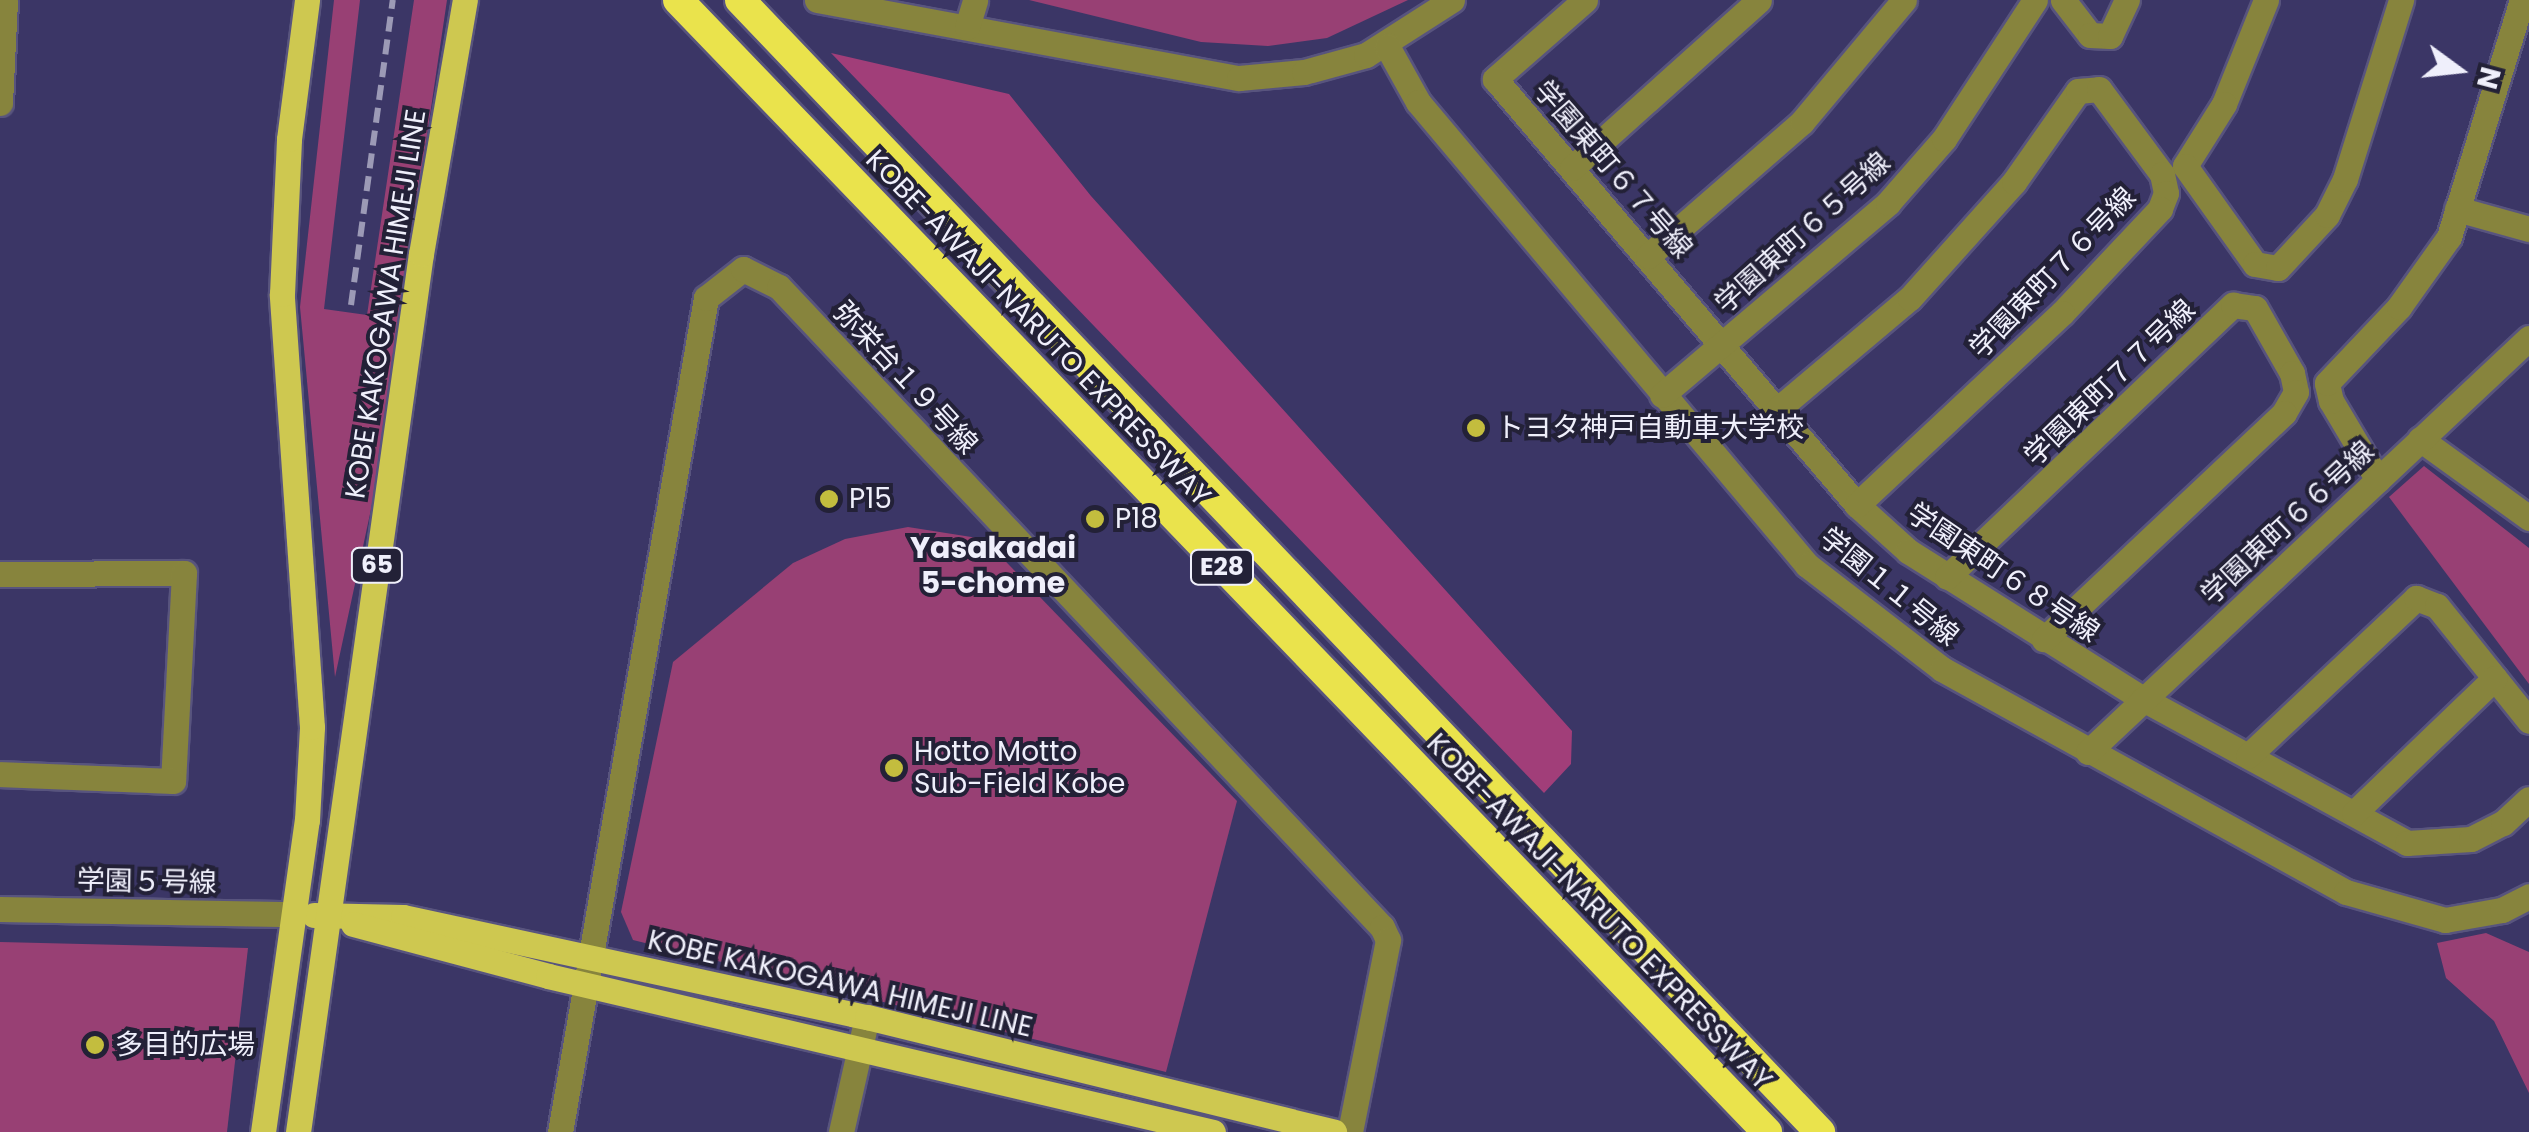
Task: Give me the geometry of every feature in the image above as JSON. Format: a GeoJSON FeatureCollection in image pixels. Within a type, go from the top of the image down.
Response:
{"type":"FeatureCollection","features":[{"type":"Feature","properties":{"kind":"highway","name":"KOBE-AWAJI-NARUTO EXPRESSWAY"},"geometry":{"type":"LineString","coordinates":[[678,0],[1767,1132]]}},
{"type":"Feature","properties":{"kind":"highway","name":"KOBE-AWAJI-NARUTO EXPRESSWAY"},"geometry":{"type":"LineString","coordinates":[[740,0],[1820,1132]]}},
{"type":"Feature","properties":{"kind":"main road"},"geometry":{"type":"LineString","coordinates":[[263,1132],[309,789],[311,665],[287,417],[283,248],[307,0]]}},
{"type":"Feature","properties":{"kind":"main road","name":"KOBE KAKOGAWA HIMEJI LINE"},"geometry":{"type":"LineString","coordinates":[[298,1132],[418,274],[464,0]]}},
{"type":"Feature","properties":{"kind":"main road","name":"KOBE KAKOGAWA HIMEJI LINE"},"geometry":{"type":"LineString","coordinates":[[294,914],[403,917],[866,1017],[1334,1132]]}},
{"type":"Feature","properties":{"kind":"main road","name":"KOBE KAKOGAWA HIMEJI LINE"},"geometry":{"type":"LineString","coordinates":[[329,915],[396,939],[1213,1132]]}},
{"type":"Feature","properties":{"kind":"street"},"geometry":{"type":"LineString","coordinates":[[0,103],[5,0]]}},
{"type":"Feature","properties":{"kind":"street"},"geometry":{"type":"LineString","coordinates":[[817,0],[1240,78],[1304,72],[1387,46],[1452,0]]}},
{"type":"Feature","properties":{"kind":"street"},"geometry":{"type":"LineString","coordinates":[[967,27],[975,0]]}},
{"type":"Feature","properties":{"kind":"street","name":"学園東町６７号線"},"geometry":{"type":"LineString","coordinates":[[1586,0],[1495,79],[1725,345]]}},
{"type":"Feature","properties":{"kind":"street"},"geometry":{"type":"LineString","coordinates":[[1572,168],[1759,0]]}},
{"type":"Feature","properties":{"kind":"street"},"geometry":{"type":"LineString","coordinates":[[1648,256],[1802,122],[1904,0]]}},
{"type":"Feature","properties":{"kind":"street","name":"学園東町６５号線"},"geometry":{"type":"LineString","coordinates":[[1662,395],[1888,203],[1944,139],[2035,0]]}},
{"type":"Feature","properties":{"kind":"street"},"geometry":{"type":"LineString","coordinates":[[2063,0],[2090,35],[2110,36],[2127,0]]}},
{"type":"Feature","properties":{"kind":"street"},"geometry":{"type":"LineString","coordinates":[[2266,0],[2224,104],[2185,166],[2255,264],[2278,268],[2327,215],[2346,179],[2401,0]]}},
{"type":"Feature","properties":{"kind":"street"},"geometry":{"type":"LineString","coordinates":[[2378,480],[2331,402],[2327,383],[2428,271],[2457,210],[2522,0]]}},
{"type":"Feature","properties":{"kind":"street","name":"学園１１号線"},"geometry":{"type":"LineString","coordinates":[[1387,46],[1418,102],[1807,565],[1942,669],[2346,892],[2445,920],[2502,910],[2529,896]]}},
{"type":"Feature","properties":{"kind":"street","name":"学園東町７６号線"},"geometry":{"type":"LineString","coordinates":[[1778,410],[1910,298],[2014,182],[2078,91],[2099,89],[2162,174],[2166,194],[2160,209],[2062,313],[1857,506]]}},
{"type":"Feature","properties":{"kind":"street"},"geometry":{"type":"LineString","coordinates":[[2457,210],[2529,229]]}},
{"type":"Feature","properties":{"kind":"street","name":"弥栄台１９号線"},"geometry":{"type":"LineString","coordinates":[[560,1132],[706,298],[744,270],[779,287],[1382,927],[1388,940],[1350,1132]]}},
{"type":"Feature","properties":{"kind":"street","name":"学園東町７７号線"},"geometry":{"type":"LineString","coordinates":[[1947,576],[2233,305],[2255,308],[2292,373],[2296,392],[2284,413],[2044,640]]}},
{"type":"Feature","properties":{"kind":"street","name":"学園東町６６号線"},"geometry":{"type":"LineString","coordinates":[[2088,752],[2529,338]]}},
{"type":"Feature","properties":{"kind":"street","name":"学園東町６８号線"},"geometry":{"type":"LineString","coordinates":[[1725,345],[1857,506],[1947,576],[2143,699],[2407,843],[2471,839],[2503,823],[2529,798]]}},
{"type":"Feature","properties":{"kind":"street"},"geometry":{"type":"LineString","coordinates":[[2420,440],[2523,505]]}},
{"type":"Feature","properties":{"kind":"street"},"geometry":{"type":"LineString","coordinates":[[0,574],[184,573],[173,781],[0,774]]}},
{"type":"Feature","properties":{"kind":"street"},"geometry":{"type":"LineString","coordinates":[[2248,756],[2416,598],[2438,606],[2529,721]]}},
{"type":"Feature","properties":{"kind":"street"},"geometry":{"type":"LineString","coordinates":[[2354,813],[2495,678]]}},
{"type":"Feature","properties":{"kind":"street","name":"学園５号線"},"geometry":{"type":"LineString","coordinates":[[0,910],[294,914]]}},
{"type":"Feature","properties":{"kind":"street"},"geometry":{"type":"LineString","coordinates":[[841,1132],[866,1017]]}},
{"type":"Feature","properties":{"kind":"shaded area"},"geometry":{"type":"Polygon","coordinates":[[[334,0],[360,0],[324,309],[367,315],[414,0],[447,0],[373,500],[335,677],[300,307],[334,0]]]}},
{"type":"Feature","properties":{"kind":"shaded area"},"geometry":{"type":"Polygon","coordinates":[[[1029,0],[1408,0],[1327,38],[1268,46],[1201,42],[1029,0]]]}},
{"type":"Feature","properties":{"kind":"shaded area"},"geometry":{"type":"Polygon","coordinates":[[[831,53],[1009,94],[1091,196],[1572,731],[1571,764],[1544,793],[831,53]]]}},
{"type":"Feature","properties":{"kind":"shaded area"},"geometry":{"type":"Polygon","coordinates":[[[2424,466],[2529,548],[2529,684],[2389,497],[2424,466]]]}},
{"type":"Feature","properties":{"kind":"shaded area","name":"Hotto Motto Sub-Field Kobe"},"geometry":{"type":"Polygon","coordinates":[[[908,527],[984,539],[1237,801],[1166,1072],[633,940],[621,912],[673,662],[793,563],[845,539],[908,527]]]}},
{"type":"Feature","properties":{"kind":"shaded area"},"geometry":{"type":"Polygon","coordinates":[[[2486,933],[2529,952],[2529,1093],[2494,1021],[2446,978],[2437,943],[2486,933]]]}},
{"type":"Feature","properties":{"kind":"shaded area","name":"多目的広場"},"geometry":{"type":"Polygon","coordinates":[[[0,942],[248,948],[227,1132],[0,1132],[0,942]]]}},
{"type":"Feature","properties":{"kind":"railway"},"geometry":{"type":"LineString","coordinates":[[351,305],[393,0]]}},
{"type":"Feature","properties":{"kind":"place","name":"トヨタ神戸自動車大学校"},"geometry":{"type":"Point","coordinates":[1476,428]}},
{"type":"Feature","properties":{"kind":"place","name":"P15"},"geometry":{"type":"Point","coordinates":[829,499]}},
{"type":"Feature","properties":{"kind":"place","name":"P18"},"geometry":{"type":"Point","coordinates":[1095,519]}},
{"type":"Feature","properties":{"kind":"place","name":"Hotto Motto Sub-Field Kobe"},"geometry":{"type":"Point","coordinates":[894,768]}},
{"type":"Feature","properties":{"kind":"place","name":"多目的広場"},"geometry":{"type":"Point","coordinates":[95,1045]}},
{"type":"Feature","properties":{"kind":"district","name":"Yasakadai 5-chome"},"geometry":{"type":"Point","coordinates":[993,565]}}]}
